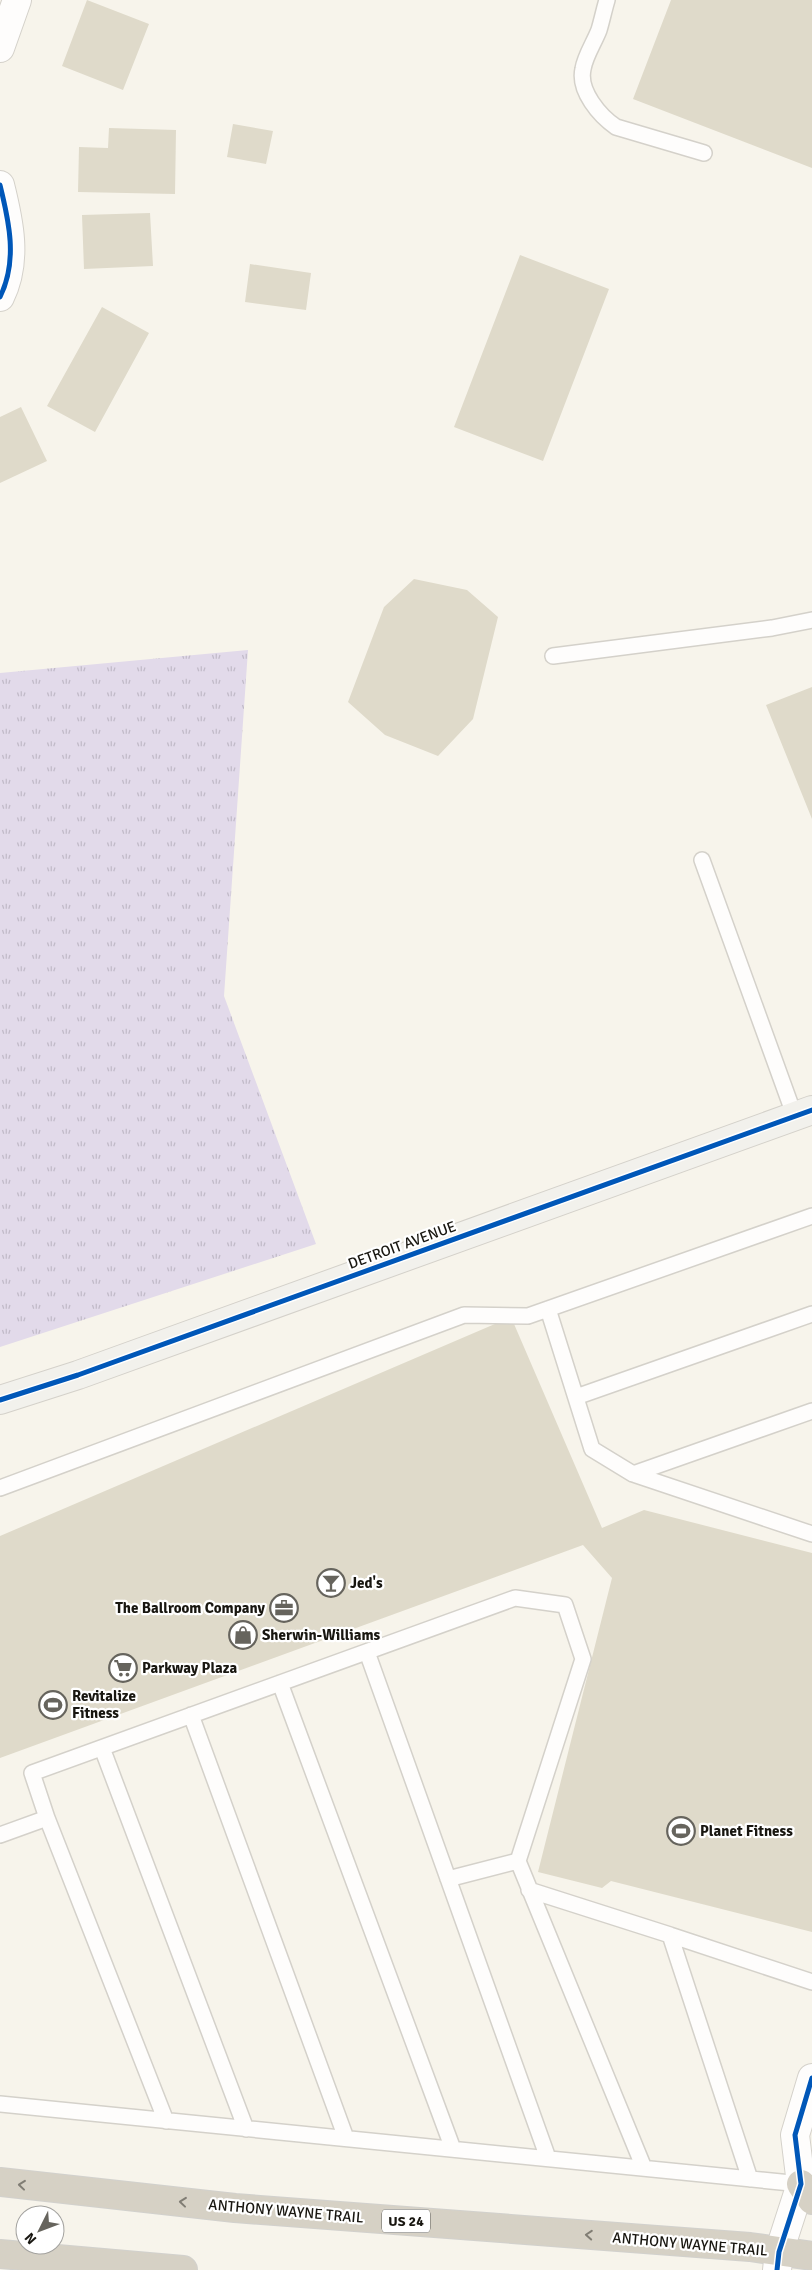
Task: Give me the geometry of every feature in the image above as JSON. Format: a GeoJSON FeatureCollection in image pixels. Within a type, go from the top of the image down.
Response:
{"type":"FeatureCollection","features":[{"type":"Feature","properties":{"kind":"highway","name":"ANTHONY WAYNE TRAIL"},"geometry":{"type":"LineString","coordinates":[[0,2182],[235,2208],[750,2247],[778,2261],[812,2256]]}},
{"type":"Feature","properties":{"kind":"highway"},"geometry":{"type":"LineString","coordinates":[[0,2254],[183,2270]]}},
{"type":"Feature","properties":{"kind":"street"},"geometry":{"type":"LineString","coordinates":[[0,48],[17,0]]}},
{"type":"Feature","properties":{"kind":"street"},"geometry":{"type":"LineString","coordinates":[[0,185],[10,225],[11,258],[0,297]]}},
{"type":"Feature","properties":{"kind":"street","name":"DETROIT AVENUE"},"geometry":{"type":"LineString","coordinates":[[0,1400],[88,1372],[804,1114]]}},
{"type":"Feature","properties":{"kind":"street"},"geometry":{"type":"LineString","coordinates":[[778,2261],[806,2192],[794,2135],[812,2078]]}},
{"type":"Feature","properties":{"kind":"lane"},"geometry":{"type":"LineString","coordinates":[[607,0],[600,28],[582,71],[585,88],[592,104],[605,119],[616,127],[704,153]]}},
{"type":"Feature","properties":{"kind":"lane"},"geometry":{"type":"LineString","coordinates":[[553,656],[772,628],[812,620]]}},
{"type":"Feature","properties":{"kind":"lane"},"geometry":{"type":"LineString","coordinates":[[702,860],[804,1114]]}},
{"type":"Feature","properties":{"kind":"lane"},"geometry":{"type":"LineString","coordinates":[[0,1488],[464,1315],[528,1316],[812,1216]]}},
{"type":"Feature","properties":{"kind":"lane"},"geometry":{"type":"LineString","coordinates":[[548,1309],[592,1449],[632,1474],[812,1534]]}},
{"type":"Feature","properties":{"kind":"lane"},"geometry":{"type":"LineString","coordinates":[[576,1397],[812,1314]]}},
{"type":"Feature","properties":{"kind":"lane"},"geometry":{"type":"LineString","coordinates":[[632,1474],[812,1411]]}},
{"type":"Feature","properties":{"kind":"lane"},"geometry":{"type":"LineString","coordinates":[[166,2121],[47,1818],[32,1773],[515,1598],[565,1605],[583,1659],[518,1861],[644,2168]]}},
{"type":"Feature","properties":{"kind":"lane"},"geometry":{"type":"LineString","coordinates":[[367,1652],[548,2158]]}},
{"type":"Feature","properties":{"kind":"lane"},"geometry":{"type":"LineString","coordinates":[[280,1683],[453,2149]]}},
{"type":"Feature","properties":{"kind":"lane"},"geometry":{"type":"LineString","coordinates":[[191,1715],[346,2138]]}},
{"type":"Feature","properties":{"kind":"lane"},"geometry":{"type":"LineString","coordinates":[[102,1748],[246,2129]]}},
{"type":"Feature","properties":{"kind":"lane"},"geometry":{"type":"LineString","coordinates":[[0,1834],[47,1818]]}},
{"type":"Feature","properties":{"kind":"lane"},"geometry":{"type":"LineString","coordinates":[[448,1879],[518,1861]]}},
{"type":"Feature","properties":{"kind":"lane"},"geometry":{"type":"LineString","coordinates":[[529,1890],[812,1982]]}},
{"type":"Feature","properties":{"kind":"lane"},"geometry":{"type":"LineString","coordinates":[[670,1935],[750,2179]]}},
{"type":"Feature","properties":{"kind":"lane"},"geometry":{"type":"LineString","coordinates":[[0,2104],[750,2179],[806,2192]]}},
{"type":"Feature","properties":{"kind":"green space"},"geometry":{"type":"Polygon","coordinates":[[[248,650],[224,996],[316,1244],[0,1347],[0,673],[248,650]]]}},
{"type":"Feature","properties":{"kind":"building"},"geometry":{"type":"Polygon","coordinates":[[[87,0],[149,24],[123,90],[62,66],[87,0]]]}},
{"type":"Feature","properties":{"kind":"building"},"geometry":{"type":"Polygon","coordinates":[[[671,0],[812,0],[812,168],[633,99],[671,0]]]}},
{"type":"Feature","properties":{"kind":"building"},"geometry":{"type":"Polygon","coordinates":[[[233,124],[273,131],[266,164],[227,157],[233,124]]]}},
{"type":"Feature","properties":{"kind":"building"},"geometry":{"type":"Polygon","coordinates":[[[109,128],[176,130],[175,194],[78,192],[79,147],[108,148],[109,128]]]}},
{"type":"Feature","properties":{"kind":"building"},"geometry":{"type":"Polygon","coordinates":[[[150,213],[153,266],[84,269],[82,215],[150,213]]]}},
{"type":"Feature","properties":{"kind":"building"},"geometry":{"type":"Polygon","coordinates":[[[520,255],[609,289],[543,461],[454,427],[520,255]]]}},
{"type":"Feature","properties":{"kind":"building"},"geometry":{"type":"Polygon","coordinates":[[[250,264],[311,273],[306,310],[245,302],[250,264]]]}},
{"type":"Feature","properties":{"kind":"building"},"geometry":{"type":"Polygon","coordinates":[[[102,307],[149,333],[95,432],[47,406],[102,307]]]}},
{"type":"Feature","properties":{"kind":"building"},"geometry":{"type":"Polygon","coordinates":[[[21,407],[47,461],[0,483],[0,417],[21,407]]]}},
{"type":"Feature","properties":{"kind":"building"},"geometry":{"type":"Polygon","coordinates":[[[414,579],[467,590],[498,617],[473,719],[438,756],[385,735],[348,702],[384,607],[414,579]]]}},
{"type":"Feature","properties":{"kind":"building"},"geometry":{"type":"Polygon","coordinates":[[[812,687],[812,819],[766,705],[812,687]]]}},
{"type":"Feature","properties":{"kind":"building","name":"Parkway Plaza"},"geometry":{"type":"Polygon","coordinates":[[[511,1317],[602,1528],[644,1510],[812,1553],[812,1932],[611,1881],[602,1888],[538,1872],[612,1578],[583,1545],[0,1758],[0,1536],[511,1317]]]}},
{"type":"Feature","properties":{"kind":"cycle path"},"geometry":{"type":"LineString","coordinates":[[0,185],[10,241],[9,269],[0,297]]}},
{"type":"Feature","properties":{"kind":"cycle path"},"geometry":{"type":"LineString","coordinates":[[0,1400],[78,1375],[812,1110]]}},
{"type":"Feature","properties":{"kind":"cycle path"},"geometry":{"type":"LineString","coordinates":[[777,2270],[779,2252],[801,2184],[795,2135],[812,2078]]}},
{"type":"Feature","properties":{"kind":"place","name":"Jed's"},"geometry":{"type":"Point","coordinates":[331,1583]}},
{"type":"Feature","properties":{"kind":"place","name":"The Ballroom Company"},"geometry":{"type":"Point","coordinates":[284,1608]}},
{"type":"Feature","properties":{"kind":"place","name":"Sherwin-Williams"},"geometry":{"type":"Point","coordinates":[243,1635]}},
{"type":"Feature","properties":{"kind":"place","name":"Parkway Plaza"},"geometry":{"type":"Point","coordinates":[123,1668]}},
{"type":"Feature","properties":{"kind":"place","name":"Revitalize Fitness"},"geometry":{"type":"Point","coordinates":[53,1705]}},
{"type":"Feature","properties":{"kind":"place","name":"Planet Fitness"},"geometry":{"type":"Point","coordinates":[681,1831]}}]}
